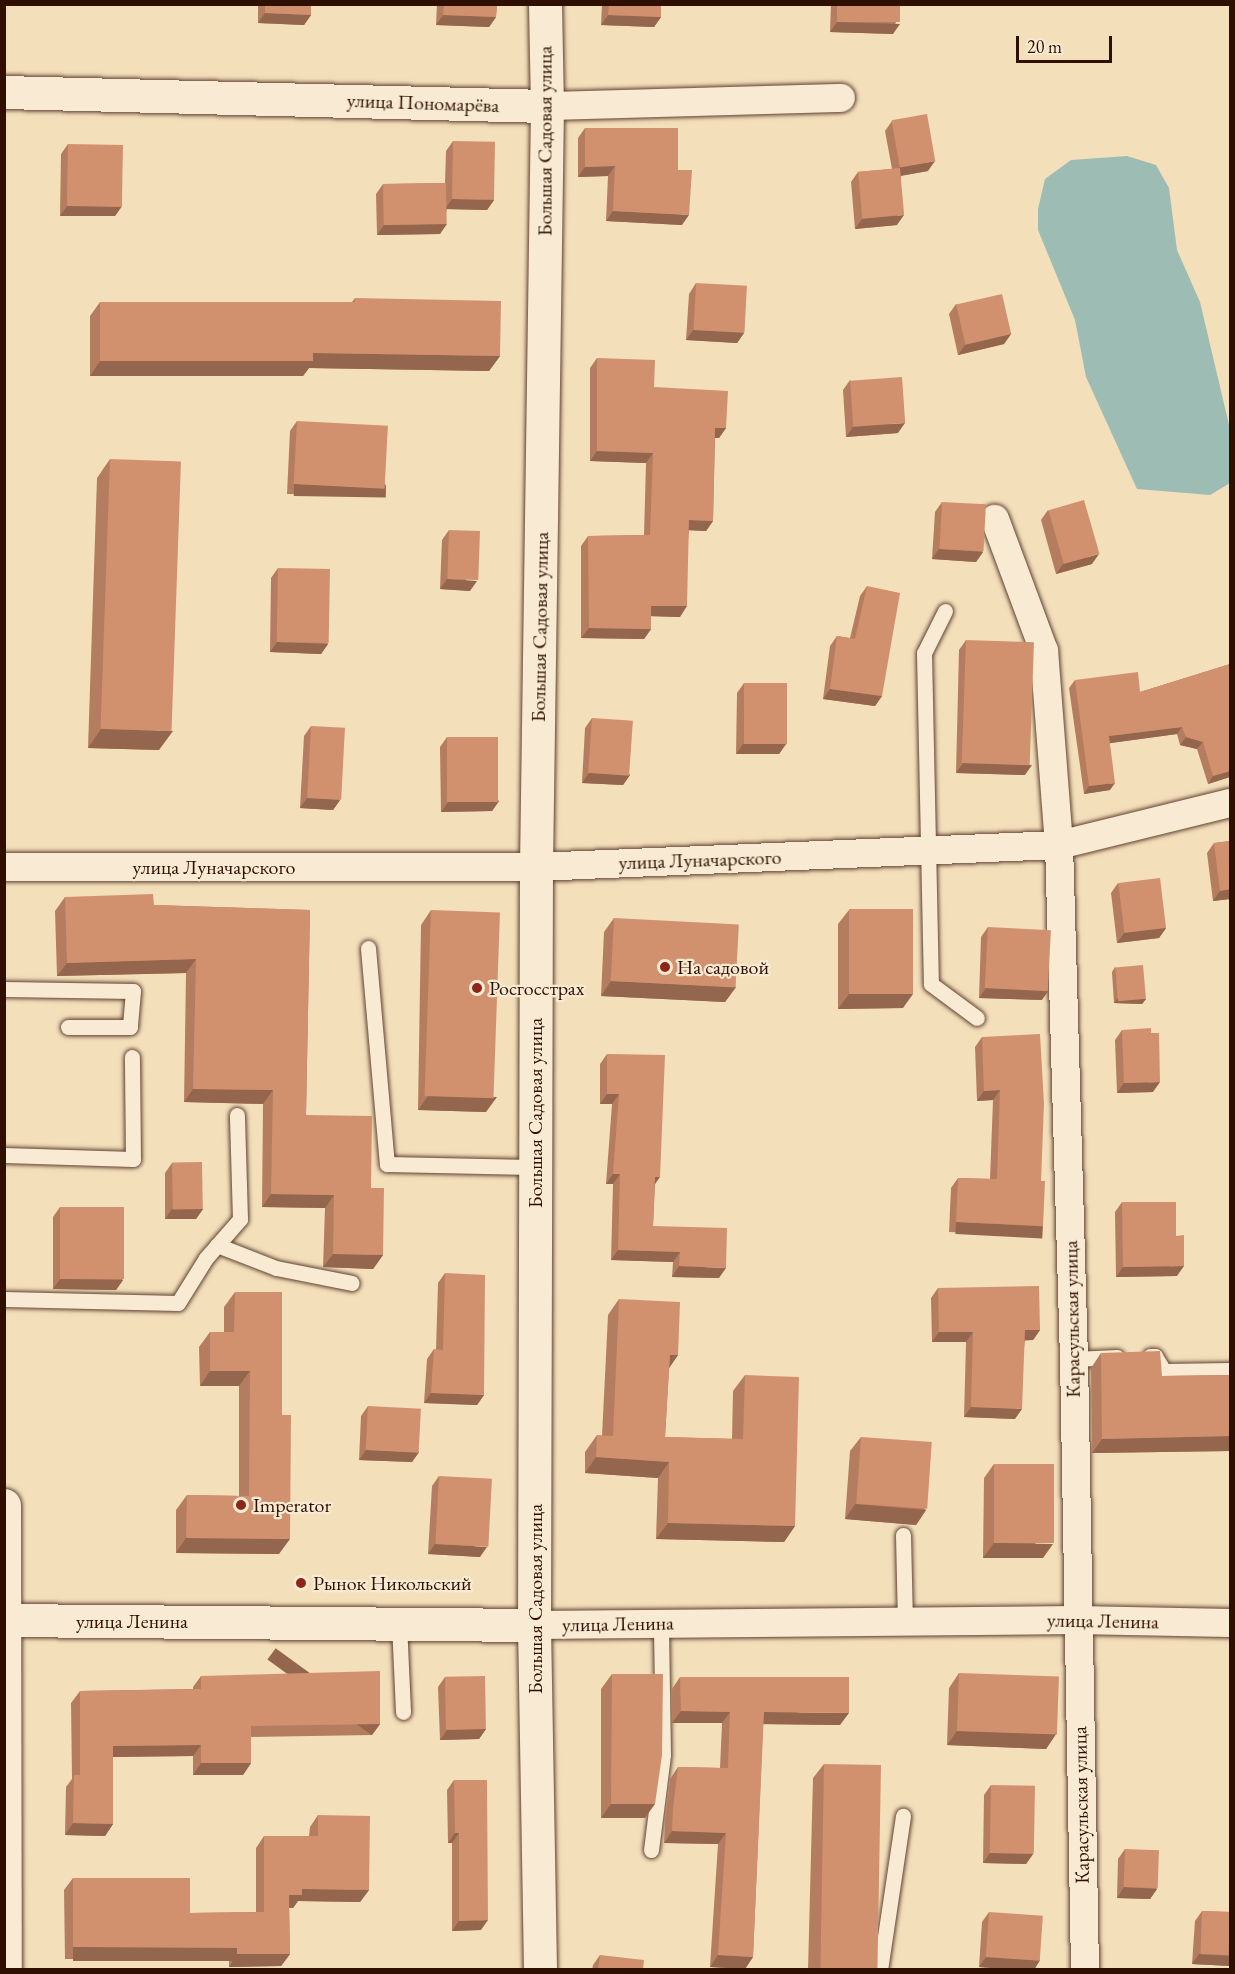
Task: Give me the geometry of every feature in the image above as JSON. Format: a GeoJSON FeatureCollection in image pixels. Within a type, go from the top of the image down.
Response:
{"type":"FeatureCollection","features":[{"type":"Feature","properties":{"kind":"main road","name":"Большая Садовая улица"},"geometry":{"type":"LineString","coordinates":[[540,1970],[534,1624],[536,867],[547,106],[544,4]]}},
{"type":"Feature","properties":{"kind":"main road","name":"улица Пономарёва"},"geometry":{"type":"LineString","coordinates":[[4,92],[547,106]]}},
{"type":"Feature","properties":{"kind":"main road"},"geometry":{"type":"LineString","coordinates":[[4,1505],[5,1970]]}},
{"type":"Feature","properties":{"kind":"main road","name":"улица Ленина"},"geometry":{"type":"LineString","coordinates":[[6,1620],[534,1624]]}},
{"type":"Feature","properties":{"kind":"street","name":"улица Пономарёва"},"geometry":{"type":"LineString","coordinates":[[547,106],[841,98]]}},
{"type":"Feature","properties":{"kind":"street"},"geometry":{"type":"LineString","coordinates":[[995,519],[1044,651],[1059,846],[1230,802]]}},
{"type":"Feature","properties":{"kind":"street","name":"улица Луначарского"},"geometry":{"type":"LineString","coordinates":[[4,867],[536,867],[1059,846]]}},
{"type":"Feature","properties":{"kind":"street","name":"Карасульская улица"},"geometry":{"type":"LineString","coordinates":[[1059,846],[1074,1359],[1076,1620],[1085,1970]]}},
{"type":"Feature","properties":{"kind":"street","name":"улица Ленина"},"geometry":{"type":"LineString","coordinates":[[534,1624],[1076,1620],[1230,1623]]}},
{"type":"Feature","properties":{"kind":"lane"},"geometry":{"type":"LineString","coordinates":[[945,611],[924,653],[931,984],[977,1018]]}},
{"type":"Feature","properties":{"kind":"lane"},"geometry":{"type":"LineString","coordinates":[[368,948],[387,1164],[535,1167]]}},
{"type":"Feature","properties":{"kind":"lane"},"geometry":{"type":"LineString","coordinates":[[4,989],[133,991],[130,1027],[68,1027]]}},
{"type":"Feature","properties":{"kind":"lane"},"geometry":{"type":"LineString","coordinates":[[4,1155],[133,1159],[132,1057]]}},
{"type":"Feature","properties":{"kind":"lane"},"geometry":{"type":"LineString","coordinates":[[4,1299],[178,1303],[217,1245],[240,1219],[237,1115]]}},
{"type":"Feature","properties":{"kind":"lane"},"geometry":{"type":"LineString","coordinates":[[217,1245],[276,1269],[352,1283]]}},
{"type":"Feature","properties":{"kind":"lane"},"geometry":{"type":"LineString","coordinates":[[1074,1359],[1155,1356],[1164,1371],[1230,1370]]}},
{"type":"Feature","properties":{"kind":"lane"},"geometry":{"type":"LineString","coordinates":[[903,1535],[905,1621]]}},
{"type":"Feature","properties":{"kind":"lane"},"geometry":{"type":"LineString","coordinates":[[399,1623],[404,1712]]}},
{"type":"Feature","properties":{"kind":"lane"},"geometry":{"type":"LineString","coordinates":[[651,1850],[663,1755],[661,1623]]}},
{"type":"Feature","properties":{"kind":"lane"},"geometry":{"type":"LineString","coordinates":[[880,1970],[903,1816]]}},
{"type":"Feature","properties":{"kind":"water"},"geometry":{"type":"Polygon","coordinates":[[[1127,156],[1156,165],[1169,188],[1177,250],[1200,302],[1230,429],[1230,483],[1210,495],[1137,489],[1086,377],[1075,320],[1038,230],[1038,209],[1045,179],[1071,160],[1127,156]]]}},
{"type":"Feature","properties":{"kind":"building"},"geometry":{"type":"Polygon","coordinates":[[[265,4],[311,4],[311,15],[265,13],[265,4]]]}},
{"type":"Feature","properties":{"kind":"building"},"geometry":{"type":"Polygon","coordinates":[[[444,4],[497,4],[496,17],[443,15],[444,4]]]}},
{"type":"Feature","properties":{"kind":"building"},"geometry":{"type":"Polygon","coordinates":[[[609,4],[661,4],[661,17],[608,15],[609,4]]]}},
{"type":"Feature","properties":{"kind":"building"},"geometry":{"type":"Polygon","coordinates":[[[837,4],[900,4],[900,22],[837,22],[837,4]]]}},
{"type":"Feature","properties":{"kind":"building"},"geometry":{"type":"Polygon","coordinates":[[[927,114],[935,161],[900,168],[892,120],[927,114]]]}},
{"type":"Feature","properties":{"kind":"building"},"geometry":{"type":"Polygon","coordinates":[[[585,128],[678,128],[678,170],[692,170],[689,215],[613,211],[615,166],[585,167],[585,128]]]}},
{"type":"Feature","properties":{"kind":"building"},"geometry":{"type":"Polygon","coordinates":[[[453,141],[495,142],[494,200],[452,199],[453,141]]]}},
{"type":"Feature","properties":{"kind":"building"},"geometry":{"type":"Polygon","coordinates":[[[68,144],[123,145],[122,207],[67,206],[68,144]]]}},
{"type":"Feature","properties":{"kind":"building"},"geometry":{"type":"Polygon","coordinates":[[[900,168],[904,215],[862,218],[858,172],[900,168]]]}},
{"type":"Feature","properties":{"kind":"building"},"geometry":{"type":"Polygon","coordinates":[[[446,183],[447,224],[384,225],[383,184],[446,183]]]}},
{"type":"Feature","properties":{"kind":"building"},"geometry":{"type":"Polygon","coordinates":[[[696,283],[747,286],[744,333],[694,330],[696,283]]]}},
{"type":"Feature","properties":{"kind":"building"},"geometry":{"type":"Polygon","coordinates":[[[1002,294],[1011,334],[965,345],[956,305],[1002,294]]]}},
{"type":"Feature","properties":{"kind":"building"},"geometry":{"type":"Polygon","coordinates":[[[355,298],[501,301],[500,356],[313,353],[313,361],[100,361],[100,302],[355,302],[355,298]]]}},
{"type":"Feature","properties":{"kind":"building"},"geometry":{"type":"Polygon","coordinates":[[[597,358],[655,360],[654,387],[728,391],[726,428],[715,428],[713,521],[689,520],[687,606],[651,606],[651,629],[589,628],[588,536],[650,535],[653,453],[597,451],[597,358]]]}},
{"type":"Feature","properties":{"kind":"building"},"geometry":{"type":"Polygon","coordinates":[[[902,377],[905,423],[853,427],[850,381],[902,377]]]}},
{"type":"Feature","properties":{"kind":"building"},"geometry":{"type":"Polygon","coordinates":[[[297,421],[388,426],[385,489],[294,484],[297,421]]]}},
{"type":"Feature","properties":{"kind":"building"},"geometry":{"type":"Polygon","coordinates":[[[110,459],[181,461],[172,731],[101,729],[110,459]]]}},
{"type":"Feature","properties":{"kind":"building"},"geometry":{"type":"Polygon","coordinates":[[[1084,500],[1099,554],[1064,564],[1048,510],[1084,500]]]}},
{"type":"Feature","properties":{"kind":"building"},"geometry":{"type":"Polygon","coordinates":[[[942,502],[986,504],[983,551],[940,549],[942,502]]]}},
{"type":"Feature","properties":{"kind":"building"},"geometry":{"type":"Polygon","coordinates":[[[449,530],[480,531],[478,580],[447,579],[449,530]]]}},
{"type":"Feature","properties":{"kind":"building"},"geometry":{"type":"Polygon","coordinates":[[[278,568],[330,569],[329,643],[277,642],[278,568]]]}},
{"type":"Feature","properties":{"kind":"building"},"geometry":{"type":"Polygon","coordinates":[[[867,586],[900,593],[882,696],[830,689],[837,636],[855,639],[867,586]]]}},
{"type":"Feature","properties":{"kind":"building"},"geometry":{"type":"Polygon","coordinates":[[[966,640],[1034,642],[1030,765],[962,763],[966,640]]]}},
{"type":"Feature","properties":{"kind":"building"},"geometry":{"type":"Polygon","coordinates":[[[1230,664],[1230,771],[1213,776],[1203,742],[1186,737],[1182,727],[1109,736],[1115,783],[1089,786],[1075,680],[1138,672],[1140,692],[1230,664]]]}},
{"type":"Feature","properties":{"kind":"building"},"geometry":{"type":"Polygon","coordinates":[[[744,683],[787,683],[787,744],[744,744],[744,683]]]}},
{"type":"Feature","properties":{"kind":"building"},"geometry":{"type":"Polygon","coordinates":[[[592,718],[633,721],[629,776],[588,773],[592,718]]]}},
{"type":"Feature","properties":{"kind":"building"},"geometry":{"type":"Polygon","coordinates":[[[311,726],[345,728],[341,800],[307,798],[311,726]]]}},
{"type":"Feature","properties":{"kind":"building"},"geometry":{"type":"Polygon","coordinates":[[[447,737],[498,737],[498,802],[447,802],[447,737]]]}},
{"type":"Feature","properties":{"kind":"building"},"geometry":{"type":"Polygon","coordinates":[[[1230,841],[1230,889],[1220,891],[1214,843],[1230,841]]]}},
{"type":"Feature","properties":{"kind":"building"},"geometry":{"type":"Polygon","coordinates":[[[1160,878],[1166,928],[1124,933],[1118,883],[1160,878]]]}},
{"type":"Feature","properties":{"kind":"building"},"geometry":{"type":"Polygon","coordinates":[[[153,894],[154,905],[310,910],[306,1115],[372,1116],[371,1188],[384,1188],[383,1255],[333,1254],[334,1195],[271,1194],[273,1090],[193,1089],[196,959],[67,963],[65,897],[153,894]]]}},
{"type":"Feature","properties":{"kind":"building"},"geometry":{"type":"Polygon","coordinates":[[[849,909],[913,909],[913,994],[849,994],[849,909]]]}},
{"type":"Feature","properties":{"kind":"building"},"geometry":{"type":"Polygon","coordinates":[[[431,910],[500,912],[493,1098],[425,1096],[431,910]]]}},
{"type":"Feature","properties":{"kind":"building","name":"На садовой"},"geometry":{"type":"Polygon","coordinates":[[[614,918],[739,925],[736,987],[611,981],[614,918]]]}},
{"type":"Feature","properties":{"kind":"building"},"geometry":{"type":"Polygon","coordinates":[[[988,927],[1051,930],[1048,991],[985,988],[988,927]]]}},
{"type":"Feature","properties":{"kind":"building"},"geometry":{"type":"Polygon","coordinates":[[[1143,965],[1146,999],[1118,1001],[1115,967],[1143,965]]]}},
{"type":"Feature","properties":{"kind":"building"},"geometry":{"type":"Polygon","coordinates":[[[1151,1028],[1151,1033],[1159,1033],[1160,1082],[1124,1083],[1122,1030],[1151,1028]]]}},
{"type":"Feature","properties":{"kind":"building"},"geometry":{"type":"Polygon","coordinates":[[[1040,1034],[1044,1104],[1041,1181],[1045,1181],[1043,1226],[956,1222],[958,1178],[997,1179],[1000,1090],[984,1091],[982,1037],[1040,1034]]]}},
{"type":"Feature","properties":{"kind":"building"},"geometry":{"type":"Polygon","coordinates":[[[607,1054],[665,1055],[660,1177],[655,1177],[653,1226],[727,1228],[726,1268],[679,1266],[680,1252],[618,1250],[620,1174],[613,1174],[619,1094],[607,1094],[607,1054]]]}},
{"type":"Feature","properties":{"kind":"building"},"geometry":{"type":"Polygon","coordinates":[[[202,1162],[203,1209],[173,1210],[172,1163],[202,1162]]]}},
{"type":"Feature","properties":{"kind":"building"},"geometry":{"type":"Polygon","coordinates":[[[1122,1202],[1176,1202],[1176,1236],[1184,1235],[1184,1266],[1123,1267],[1122,1202]]]}},
{"type":"Feature","properties":{"kind":"building"},"geometry":{"type":"Polygon","coordinates":[[[60,1207],[124,1207],[124,1279],[60,1279],[60,1207]]]}},
{"type":"Feature","properties":{"kind":"building"},"geometry":{"type":"Polygon","coordinates":[[[445,1273],[485,1275],[484,1395],[431,1393],[434,1349],[443,1350],[445,1273]]]}},
{"type":"Feature","properties":{"kind":"building"},"geometry":{"type":"Polygon","coordinates":[[[1039,1286],[1040,1330],[1025,1330],[1022,1409],[971,1407],[973,1332],[939,1332],[938,1288],[1039,1286]]]}},
{"type":"Feature","properties":{"kind":"building"},"geometry":{"type":"Polygon","coordinates":[[[235,1292],[282,1292],[282,1415],[291,1415],[290,1539],[186,1538],[187,1495],[249,1496],[250,1371],[210,1371],[210,1332],[234,1332],[235,1292]]]}},
{"type":"Feature","properties":{"kind":"building"},"geometry":{"type":"Polygon","coordinates":[[[619,1299],[680,1302],[678,1355],[670,1355],[665,1437],[743,1439],[745,1375],[799,1377],[795,1526],[668,1523],[669,1462],[596,1457],[597,1435],[613,1436],[619,1299]]]}},
{"type":"Feature","properties":{"kind":"building"},"geometry":{"type":"Polygon","coordinates":[[[1160,1351],[1162,1376],[1230,1375],[1230,1436],[1102,1439],[1101,1353],[1160,1351]]]}},
{"type":"Feature","properties":{"kind":"building"},"geometry":{"type":"Polygon","coordinates":[[[368,1406],[421,1409],[419,1453],[366,1450],[368,1406]]]}},
{"type":"Feature","properties":{"kind":"building"},"geometry":{"type":"Polygon","coordinates":[[[861,1437],[932,1442],[927,1509],[856,1504],[861,1437]]]}},
{"type":"Feature","properties":{"kind":"building"},"geometry":{"type":"Polygon","coordinates":[[[994,1464],[1054,1464],[1054,1543],[994,1543],[994,1464]]]}},
{"type":"Feature","properties":{"kind":"building"},"geometry":{"type":"Polygon","coordinates":[[[439,1476],[492,1479],[488,1547],[435,1544],[439,1476]]]}},
{"type":"Feature","properties":{"kind":"building"},"geometry":{"type":"Polygon","coordinates":[[[380,1671],[380,1724],[251,1726],[251,1763],[201,1763],[201,1745],[113,1746],[113,1824],[73,1823],[74,1775],[80,1775],[80,1691],[201,1689],[201,1676],[380,1671]]]}},
{"type":"Feature","properties":{"kind":"building"},"geometry":{"type":"Polygon","coordinates":[[[959,1673],[1059,1676],[1057,1734],[957,1731],[959,1673]]]}},
{"type":"Feature","properties":{"kind":"building"},"geometry":{"type":"Polygon","coordinates":[[[612,1674],[663,1674],[662,1755],[655,1804],[611,1804],[612,1674]]]}},
{"type":"Feature","properties":{"kind":"building"},"geometry":{"type":"Polygon","coordinates":[[[485,1676],[486,1729],[446,1730],[445,1677],[485,1676]]]}},
{"type":"Feature","properties":{"kind":"building"},"geometry":{"type":"Polygon","coordinates":[[[680,1677],[849,1677],[849,1713],[764,1712],[753,1957],[718,1955],[726,1833],[672,1831],[678,1767],[728,1768],[730,1712],[681,1711],[680,1677]]]}},
{"type":"Feature","properties":{"kind":"building"},"geometry":{"type":"Polygon","coordinates":[[[824,1764],[881,1765],[877,1970],[820,1970],[824,1764]]]}},
{"type":"Feature","properties":{"kind":"building"},"geometry":{"type":"Polygon","coordinates":[[[454,1780],[487,1780],[488,1920],[459,1921],[459,1833],[455,1833],[454,1780]]]}},
{"type":"Feature","properties":{"kind":"building"},"geometry":{"type":"Polygon","coordinates":[[[991,1785],[1035,1786],[1034,1854],[990,1853],[991,1785]]]}},
{"type":"Feature","properties":{"kind":"building"},"geometry":{"type":"Polygon","coordinates":[[[318,1815],[370,1816],[369,1890],[302,1889],[302,1895],[289,1895],[290,1954],[237,1954],[237,1948],[73,1947],[73,1878],[190,1878],[190,1913],[264,1912],[264,1836],[318,1836],[318,1815]]]}},
{"type":"Feature","properties":{"kind":"building"},"geometry":{"type":"Polygon","coordinates":[[[1125,1849],[1159,1850],[1158,1888],[1124,1887],[1125,1849]]]}},
{"type":"Feature","properties":{"kind":"building"},"geometry":{"type":"Polygon","coordinates":[[[1202,1911],[1230,1912],[1228,1955],[1200,1954],[1202,1911]]]}},
{"type":"Feature","properties":{"kind":"building"},"geometry":{"type":"Polygon","coordinates":[[[989,1912],[1043,1916],[1040,1961],[986,1957],[989,1912]]]}},
{"type":"Feature","properties":{"kind":"building"},"geometry":{"type":"Polygon","coordinates":[[[600,1955],[644,1960],[643,1970],[598,1970],[600,1955]]]}},
{"type":"Feature","properties":{"kind":"building"},"geometry":{"type":"Polygon","coordinates":[[[391,1968],[391,1970],[319,1970],[391,1968]]]}},
{"type":"Feature","properties":{"kind":"place","name":"На садовой"},"geometry":{"type":"Point","coordinates":[665,967]}},
{"type":"Feature","properties":{"kind":"place","name":"Росгосстрах"},"geometry":{"type":"Point","coordinates":[477,988]}},
{"type":"Feature","properties":{"kind":"place","name":"Imperator"},"geometry":{"type":"Point","coordinates":[241,1505]}},
{"type":"Feature","properties":{"kind":"place","name":"Рынок Никольский"},"geometry":{"type":"Point","coordinates":[301,1583]}}]}
